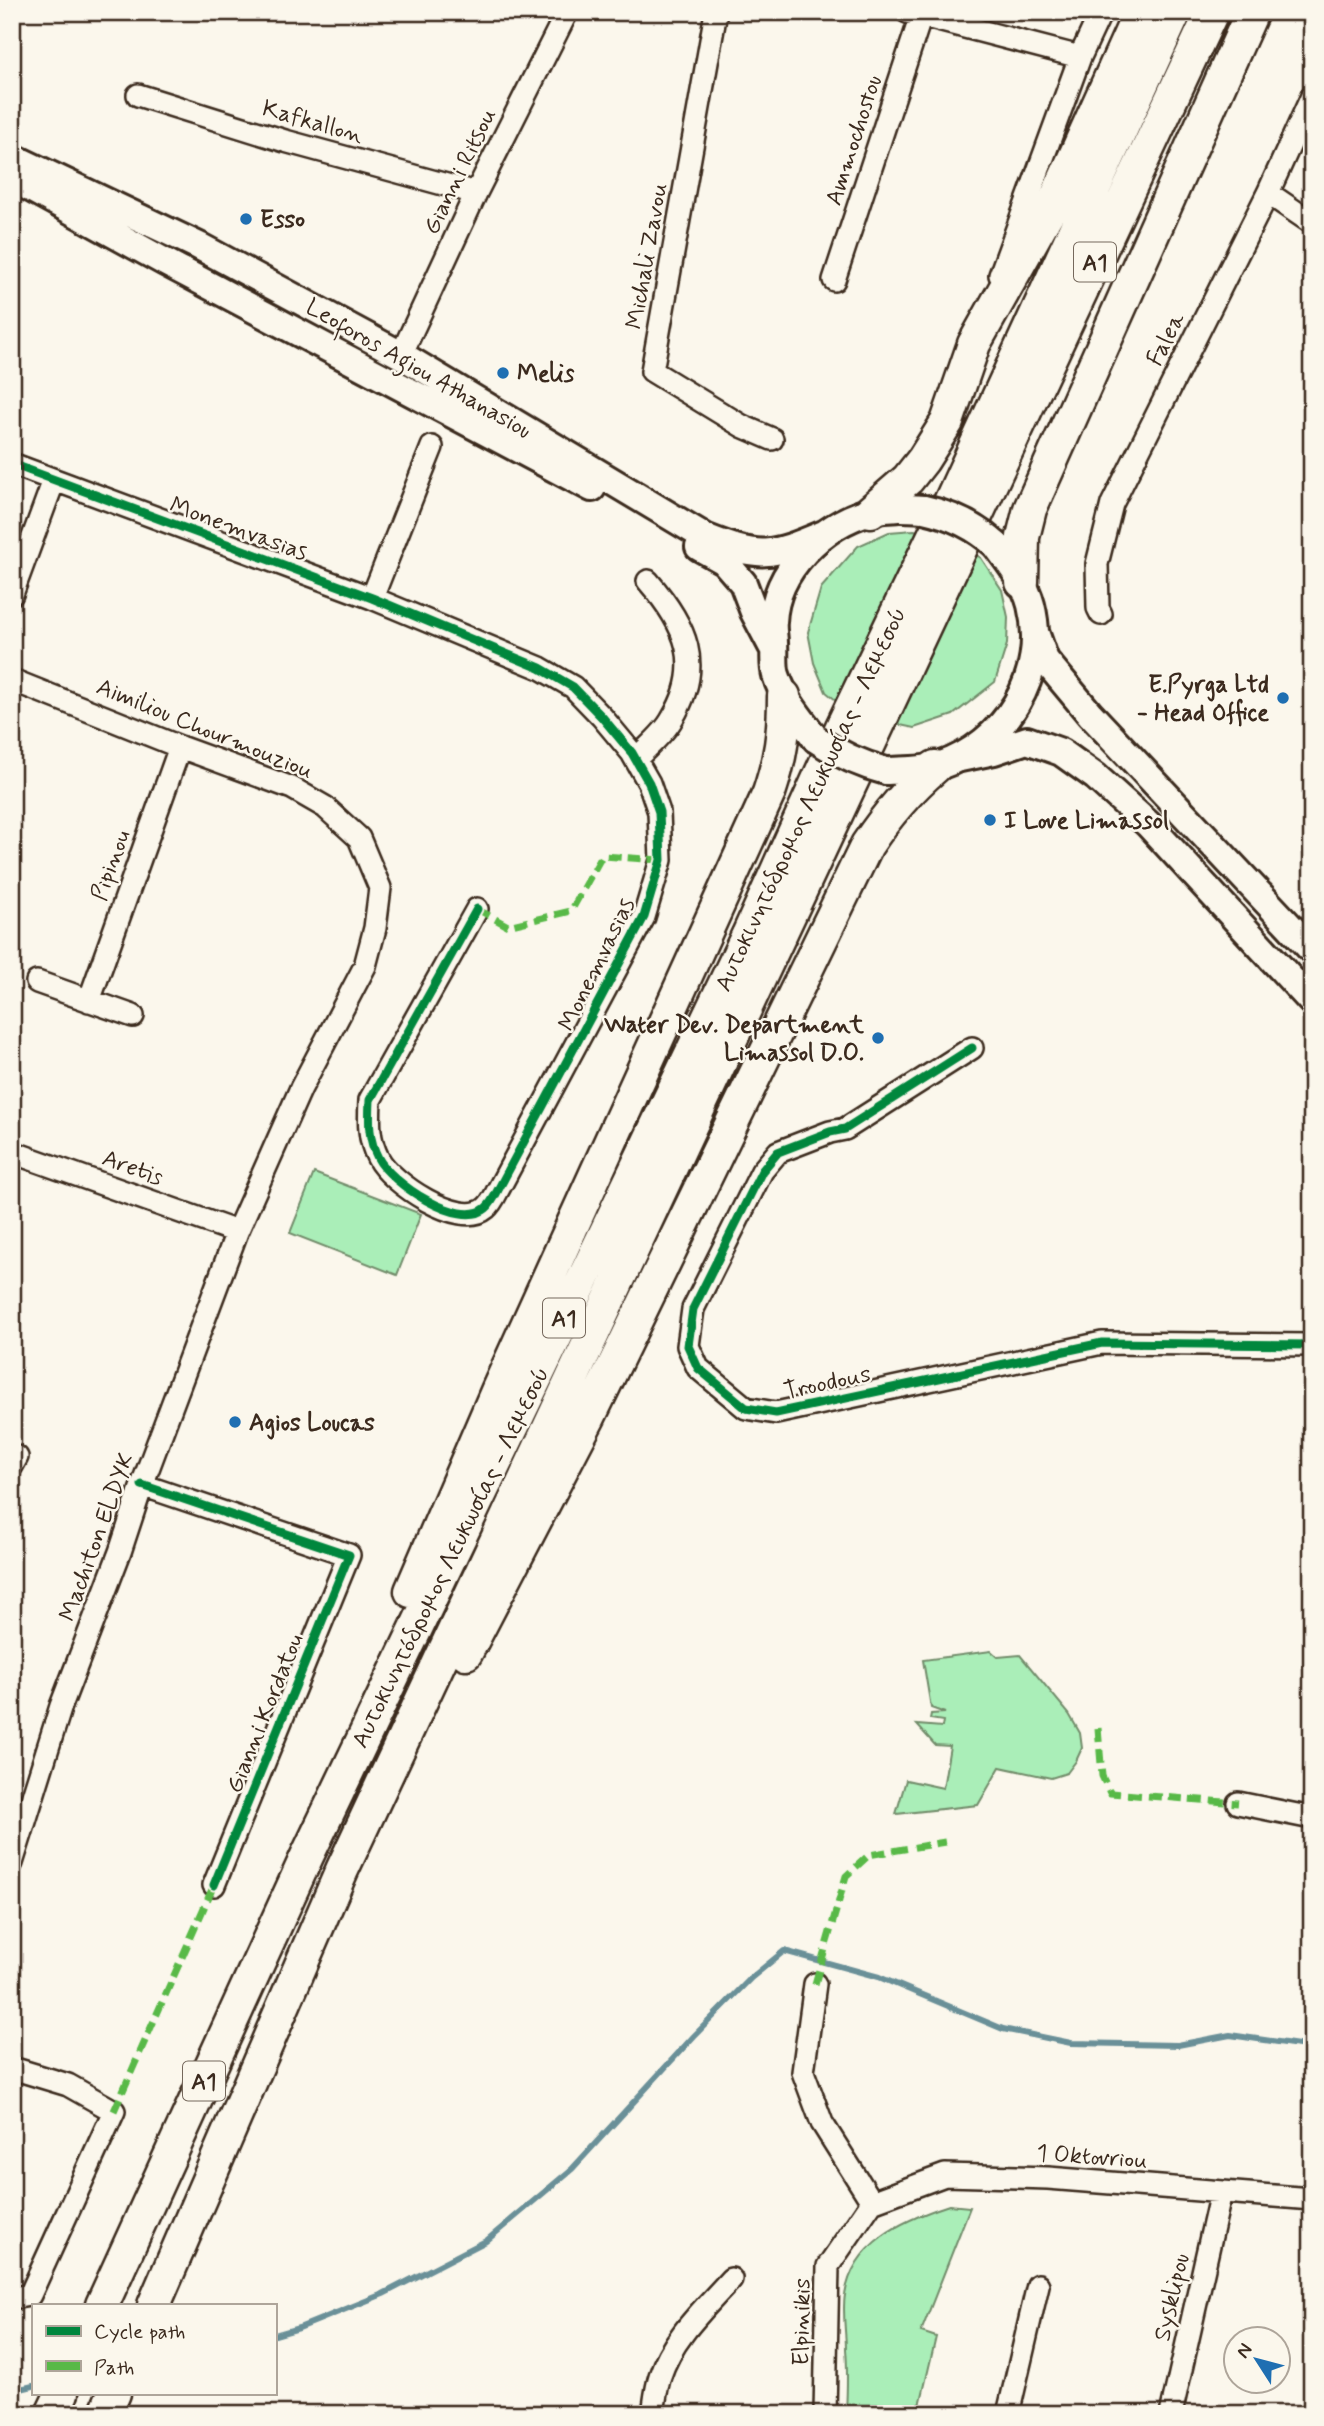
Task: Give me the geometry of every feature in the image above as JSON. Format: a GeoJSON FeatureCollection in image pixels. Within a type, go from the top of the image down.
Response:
{"type":"FeatureCollection","features":[{"type":"Feature","properties":{"kind":"highway"},"geometry":{"type":"LineString","coordinates":[[871,511],[908,479],[947,422],[974,344],[1057,196],[1140,12]]}},
{"type":"Feature","properties":{"kind":"highway","name":"Αυτοκινητόδρομος Λευκωσίας - Λεμεσού"},"geometry":{"type":"LineString","coordinates":[[102,2304],[307,1856],[748,935],[1175,12]]}},
{"type":"Feature","properties":{"kind":"highway","name":"Αυτοκινητόδρομος Λευκωσίας - Λεμεσού"},"geometry":{"type":"LineString","coordinates":[[154,2304],[342,1870],[1212,12]]}},
{"type":"Feature","properties":{"kind":"highway"},"geometry":{"type":"LineString","coordinates":[[1022,582],[1023,537],[1030,509],[1252,12]]}},
{"type":"Feature","properties":{"kind":"highway"},"geometry":{"type":"LineString","coordinates":[[307,1856],[401,1613],[498,1389],[769,793],[780,761],[784,731],[784,696]]}},
{"type":"Feature","properties":{"kind":"highway"},"geometry":{"type":"LineString","coordinates":[[342,1870],[475,1636],[589,1417],[867,845],[888,813],[914,785],[948,762]]}},
{"type":"Feature","properties":{"kind":"highway"},"geometry":{"type":"LineString","coordinates":[[52,2414],[62,2394]]}},
{"type":"Feature","properties":{"kind":"highway"},"geometry":{"type":"LineString","coordinates":[[105,2414],[114,2394]]}},
{"type":"Feature","properties":{"kind":"main road","name":"Leoforos Agiou Athanasiou"},"geometry":{"type":"LineString","coordinates":[[12,157],[199,246],[401,355],[705,537],[733,548],[757,553],[782,552],[824,534]]}},
{"type":"Feature","properties":{"kind":"main road","name":"Leoforos Agiou Athanasiou"},"geometry":{"type":"LineString","coordinates":[[12,178],[724,561],[743,583],[754,612],[774,650]]}},
{"type":"Feature","properties":{"kind":"main road"},"geometry":{"type":"LineString","coordinates":[[1312,950],[1090,714],[1045,660],[1022,582],[996,545],[971,525],[947,514],[896,507],[871,511],[846,520],[824,534],[805,551],[790,572],[779,595],[773,621],[775,672],[784,696],[816,739],[859,764],[886,771],[948,762],[1027,740],[1061,752],[1096,776],[1148,824],[1312,1002]]}},
{"type":"Feature","properties":{"kind":"main road"},"geometry":{"type":"LineString","coordinates":[[948,762],[982,745],[1001,727],[1016,706],[1027,683],[1034,657],[1035,632]]}},
{"type":"Feature","properties":{"kind":"street","name":"Gianni Ritsou"},"geometry":{"type":"LineString","coordinates":[[401,355],[476,193],[567,12]]}},
{"type":"Feature","properties":{"kind":"street","name":"Michali Zavou"},"geometry":{"type":"LineString","coordinates":[[716,12],[652,372],[742,426],[772,439]]}},
{"type":"Feature","properties":{"kind":"street"},"geometry":{"type":"LineString","coordinates":[[974,344],[1080,57],[1101,12]]}},
{"type":"Feature","properties":{"kind":"street"},"geometry":{"type":"LineString","coordinates":[[914,14],[1080,57]]}},
{"type":"Feature","properties":{"kind":"street","name":"Ammochostou"},"geometry":{"type":"LineString","coordinates":[[834,280],[914,14]]}},
{"type":"Feature","properties":{"kind":"street","name":"Kafkallon"},"geometry":{"type":"LineString","coordinates":[[138,95],[285,141],[476,193]]}},
{"type":"Feature","properties":{"kind":"street","name":"Falea"},"geometry":{"type":"LineString","coordinates":[[1101,614],[1097,608],[1097,564],[1112,504],[1268,193],[1312,96]]}},
{"type":"Feature","properties":{"kind":"street"},"geometry":{"type":"LineString","coordinates":[[1268,193],[1312,223]]}},
{"type":"Feature","properties":{"kind":"street"},"geometry":{"type":"LineString","coordinates":[[372,598],[432,447]]}},
{"type":"Feature","properties":{"kind":"street","name":"Monemvasias"},"geometry":{"type":"LineString","coordinates":[[12,464],[372,598],[540,668],[573,687],[602,717],[636,760],[649,783],[659,812],[661,860],[644,916],[498,1191],[486,1209],[469,1214],[447,1210],[388,1174],[377,1157],[368,1130],[370,1100],[477,909]]}},
{"type":"Feature","properties":{"kind":"street"},"geometry":{"type":"LineString","coordinates":[[12,593],[54,480]]}},
{"type":"Feature","properties":{"kind":"street"},"geometry":{"type":"LineString","coordinates":[[636,760],[671,721],[688,688],[690,654],[678,624],[662,597],[648,581]]}},
{"type":"Feature","properties":{"kind":"street","name":"Aimiliou Chourmouziou"},"geometry":{"type":"LineString","coordinates":[[12,680],[292,788],[325,807],[359,838],[380,888],[375,928],[365,966],[301,1088],[237,1232]]}},
{"type":"Feature","properties":{"kind":"street","name":"Pipinou"},"geometry":{"type":"LineString","coordinates":[[89,1001],[180,747]]}},
{"type":"Feature","properties":{"kind":"street"},"geometry":{"type":"LineString","coordinates":[[37,982],[133,1016]]}},
{"type":"Feature","properties":{"kind":"street","name":"Troodous"},"geometry":{"type":"LineString","coordinates":[[972,1048],[845,1129],[778,1152],[762,1171],[693,1309],[688,1346],[698,1368],[717,1385],[746,1408],[776,1413],[1102,1343],[1312,1345]]}},
{"type":"Feature","properties":{"kind":"street","name":"Aretis"},"geometry":{"type":"LineString","coordinates":[[12,1152],[237,1232]]}},
{"type":"Feature","properties":{"kind":"street","name":"Machiton ELDYK"},"geometry":{"type":"LineString","coordinates":[[12,1863],[61,1706],[237,1232]]}},
{"type":"Feature","properties":{"kind":"street","name":"Gianni Kordatou"},"geometry":{"type":"LineString","coordinates":[[142,1485],[349,1555],[214,1885]]}},
{"type":"Feature","properties":{"kind":"street"},"geometry":{"type":"LineString","coordinates":[[1238,1803],[1312,1818]]}},
{"type":"Feature","properties":{"kind":"street"},"geometry":{"type":"LineString","coordinates":[[816,1984],[803,2072],[822,2123],[872,2202]]}},
{"type":"Feature","properties":{"kind":"street"},"geometry":{"type":"LineString","coordinates":[[12,2068],[68,2085],[114,2110],[21,2296]]}},
{"type":"Feature","properties":{"kind":"street","name":"1 Oktovriou"},"geometry":{"type":"LineString","coordinates":[[872,2202],[945,2175],[1048,2178],[1312,2199]]}},
{"type":"Feature","properties":{"kind":"street","name":"Sysklipou"},"geometry":{"type":"LineString","coordinates":[[1171,2414],[1221,2192]]}},
{"type":"Feature","properties":{"kind":"street","name":"Elpinikis"},"geometry":{"type":"LineString","coordinates":[[824,2414],[828,2266],[872,2202]]}},
{"type":"Feature","properties":{"kind":"street"},"geometry":{"type":"LineString","coordinates":[[653,2414],[659,2377],[669,2354],[689,2326],[731,2278]]}},
{"type":"Feature","properties":{"kind":"street"},"geometry":{"type":"LineString","coordinates":[[1008,2414],[1038,2285]]}},
{"type":"Feature","properties":{"kind":"green space"},"geometry":{"type":"Polygon","coordinates":[[[914,530],[948,538],[981,558],[1002,590],[1008,617],[1007,644],[995,682],[953,715],[914,728],[868,718],[843,706],[826,692],[814,663],[808,632],[821,588],[858,546],[889,532],[914,530]]]}},
{"type":"Feature","properties":{"kind":"green space"},"geometry":{"type":"Polygon","coordinates":[[[314,1173],[421,1214],[397,1275],[290,1233],[314,1173]]]}},
{"type":"Feature","properties":{"kind":"green space"},"geometry":{"type":"Polygon","coordinates":[[[991,1651],[998,1657],[1020,1655],[1069,1714],[1080,1733],[1082,1748],[1076,1761],[1067,1773],[1051,1778],[1000,1767],[978,1805],[896,1814],[906,1780],[943,1788],[950,1746],[935,1745],[917,1725],[942,1727],[943,1721],[930,1719],[931,1714],[945,1713],[931,1708],[923,1660],[991,1651]]]}},
{"type":"Feature","properties":{"kind":"green space"},"geometry":{"type":"Polygon","coordinates":[[[949,2205],[970,2207],[921,2332],[936,2337],[918,2414],[846,2414],[844,2308],[850,2277],[869,2247],[883,2236],[914,2218],[949,2205]]]}},
{"type":"Feature","properties":{"kind":"waterway"},"geometry":{"type":"LineString","coordinates":[[276,2335],[383,2294],[486,2241],[572,2169],[694,2036],[751,1978],[784,1951],[879,1977],[1003,2029],[1071,2043],[1178,2045],[1230,2035],[1299,2045],[1312,2044]]}},
{"type":"Feature","properties":{"kind":"waterway"},"geometry":{"type":"LineString","coordinates":[[12,2391],[32,2386]]}},
{"type":"Feature","properties":{"kind":"marked path"},"geometry":{"type":"LineString","coordinates":[[477,909],[508,926],[571,911],[602,856],[661,860]]}},
{"type":"Feature","properties":{"kind":"marked path"},"geometry":{"type":"LineString","coordinates":[[1098,1728],[1102,1776],[1110,1793],[1238,1803]]}},
{"type":"Feature","properties":{"kind":"marked path"},"geometry":{"type":"LineString","coordinates":[[815,1984],[846,1876],[869,1855],[945,1842]]}},
{"type":"Feature","properties":{"kind":"marked path"},"geometry":{"type":"LineString","coordinates":[[114,2111],[214,1885]]}},
{"type":"Feature","properties":{"kind":"cycle path"},"geometry":{"type":"LineString","coordinates":[[12,464],[372,598],[540,668],[573,687],[632,753],[649,783],[659,812],[661,860],[644,917],[493,1200],[486,1208],[474,1213],[460,1213],[427,1200],[385,1168],[378,1158],[371,1137],[370,1100],[477,909]]}},
{"type":"Feature","properties":{"kind":"cycle path"},"geometry":{"type":"LineString","coordinates":[[972,1048],[845,1129],[778,1152],[762,1171],[693,1309],[688,1346],[698,1368],[746,1408],[776,1413],[1102,1343],[1312,1345]]}},
{"type":"Feature","properties":{"kind":"cycle path"},"geometry":{"type":"LineString","coordinates":[[142,1485],[349,1555],[214,1885]]}},
{"type":"Feature","properties":{"kind":"place","name":"Esso"},"geometry":{"type":"Point","coordinates":[246,219]}},
{"type":"Feature","properties":{"kind":"place","name":"Melis"},"geometry":{"type":"Point","coordinates":[503,373]}},
{"type":"Feature","properties":{"kind":"place","name":"E.Pyrga Ltd - Head Office"},"geometry":{"type":"Point","coordinates":[1283,698]}},
{"type":"Feature","properties":{"kind":"place","name":"I Love Limassol"},"geometry":{"type":"Point","coordinates":[990,820]}},
{"type":"Feature","properties":{"kind":"place","name":"Water Dev. Department Limassol D.O."},"geometry":{"type":"Point","coordinates":[878,1038]}},
{"type":"Feature","properties":{"kind":"place","name":"Agios Loucas"},"geometry":{"type":"Point","coordinates":[235,1422]}}]}
